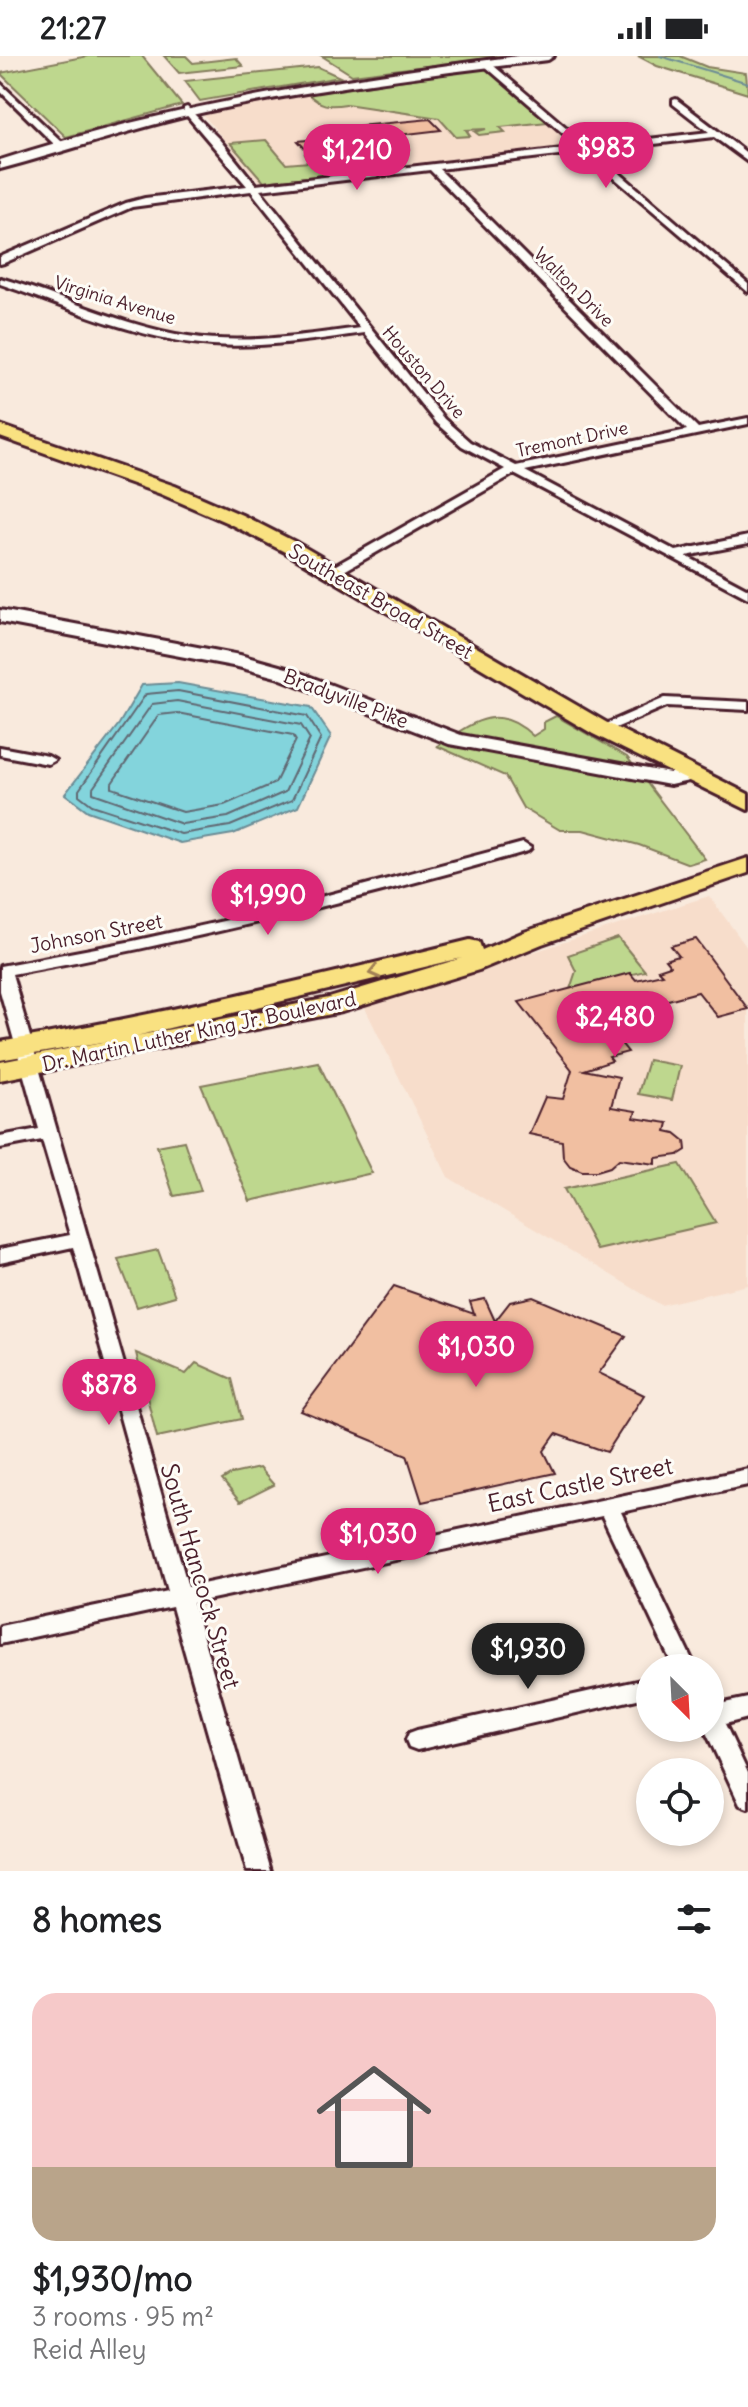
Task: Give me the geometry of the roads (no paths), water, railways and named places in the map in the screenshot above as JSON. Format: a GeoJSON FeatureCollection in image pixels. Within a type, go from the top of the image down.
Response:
{"type":"FeatureCollection","features":[{"type":"Feature","properties":{"kind":"main road"},"geometry":{"type":"LineString","coordinates":[[0,165],[59,144],[187,110],[296,89],[548,56]]}},
{"type":"Feature","properties":{"kind":"main road","name":"Southeast Broad Street"},"geometry":{"type":"LineString","coordinates":[[0,431],[171,492],[235,519],[333,572],[601,729],[748,803]]}},
{"type":"Feature","properties":{"kind":"main road","name":"Bradyville Pike"},"geometry":{"type":"LineString","coordinates":[[0,616],[155,643],[255,665],[297,678],[456,740],[670,779],[690,774]]}},
{"type":"Feature","properties":{"kind":"main road","name":"Dr. Martin Luther King Jr. Boulevard"},"geometry":{"type":"LineString","coordinates":[[0,1071],[16,1055],[333,1006],[470,964],[533,938],[748,865]]}},
{"type":"Feature","properties":{"kind":"street"},"geometry":{"type":"LineString","coordinates":[[488,64],[747,287]]}},
{"type":"Feature","properties":{"kind":"street"},"geometry":{"type":"LineString","coordinates":[[0,86],[59,144]]}},
{"type":"Feature","properties":{"kind":"street"},"geometry":{"type":"LineString","coordinates":[[676,102],[748,159]]}},
{"type":"Feature","properties":{"kind":"street","name":"Houston Drive"},"geometry":{"type":"LineString","coordinates":[[187,110],[216,141],[440,421],[466,444],[748,594]]}},
{"type":"Feature","properties":{"kind":"street"},"geometry":{"type":"LineString","coordinates":[[0,261],[129,205],[431,166],[716,134]]}},
{"type":"Feature","properties":{"kind":"street","name":"Walton Drive"},"geometry":{"type":"LineString","coordinates":[[431,166],[694,431]]}},
{"type":"Feature","properties":{"kind":"street","name":"Virginia Avenue"},"geometry":{"type":"LineString","coordinates":[[0,281],[154,332],[190,339],[282,342],[365,330]]}},
{"type":"Feature","properties":{"kind":"street","name":"Tremont Drive"},"geometry":{"type":"LineString","coordinates":[[333,572],[512,470],[748,421]]}},
{"type":"Feature","properties":{"kind":"street"},"geometry":{"type":"LineString","coordinates":[[673,555],[748,540]]}},
{"type":"Feature","properties":{"kind":"street"},"geometry":{"type":"LineString","coordinates":[[601,729],[665,702],[748,706]]}},
{"type":"Feature","properties":{"kind":"street"},"geometry":{"type":"LineString","coordinates":[[0,751],[48,760]]}},
{"type":"Feature","properties":{"kind":"street","name":"Johnson Street"},"geometry":{"type":"LineString","coordinates":[[2,971],[182,937],[375,892],[523,848]]}},
{"type":"Feature","properties":{"kind":"street","name":"South Hancock Street"},"geometry":{"type":"LineString","coordinates":[[2,971],[16,1055],[48,1133],[80,1239],[178,1595],[259,1871]]}},
{"type":"Feature","properties":{"kind":"street"},"geometry":{"type":"LineString","coordinates":[[0,1142],[48,1133]]}},
{"type":"Feature","properties":{"kind":"street"},"geometry":{"type":"LineString","coordinates":[[0,1256],[80,1239]]}},
{"type":"Feature","properties":{"kind":"street","name":"East Castle Street"},"geometry":{"type":"LineString","coordinates":[[0,1635],[748,1477]]}},
{"type":"Feature","properties":{"kind":"street"},"geometry":{"type":"LineString","coordinates":[[607,1505],[678,1654]]}},
{"type":"Feature","properties":{"kind":"street"},"geometry":{"type":"LineString","coordinates":[[417,1740],[636,1690]]}},
{"type":"Feature","properties":{"kind":"street"},"geometry":{"type":"LineString","coordinates":[[724,1714],[748,1708]]}},
{"type":"Feature","properties":{"kind":"street"},"geometry":{"type":"LineString","coordinates":[[722,1742],[748,1798]]}},
{"type":"Feature","properties":{"kind":"water"},"geometry":{"type":"Polygon","coordinates":[[[178,683],[311,707],[331,736],[298,807],[233,834],[180,843],[88,811],[65,794],[119,724],[142,685],[178,683]]]}},
{"type":"Feature","properties":{"kind":"waterway"},"geometry":{"type":"LineString","coordinates":[[660,56],[748,83]]}}]}
